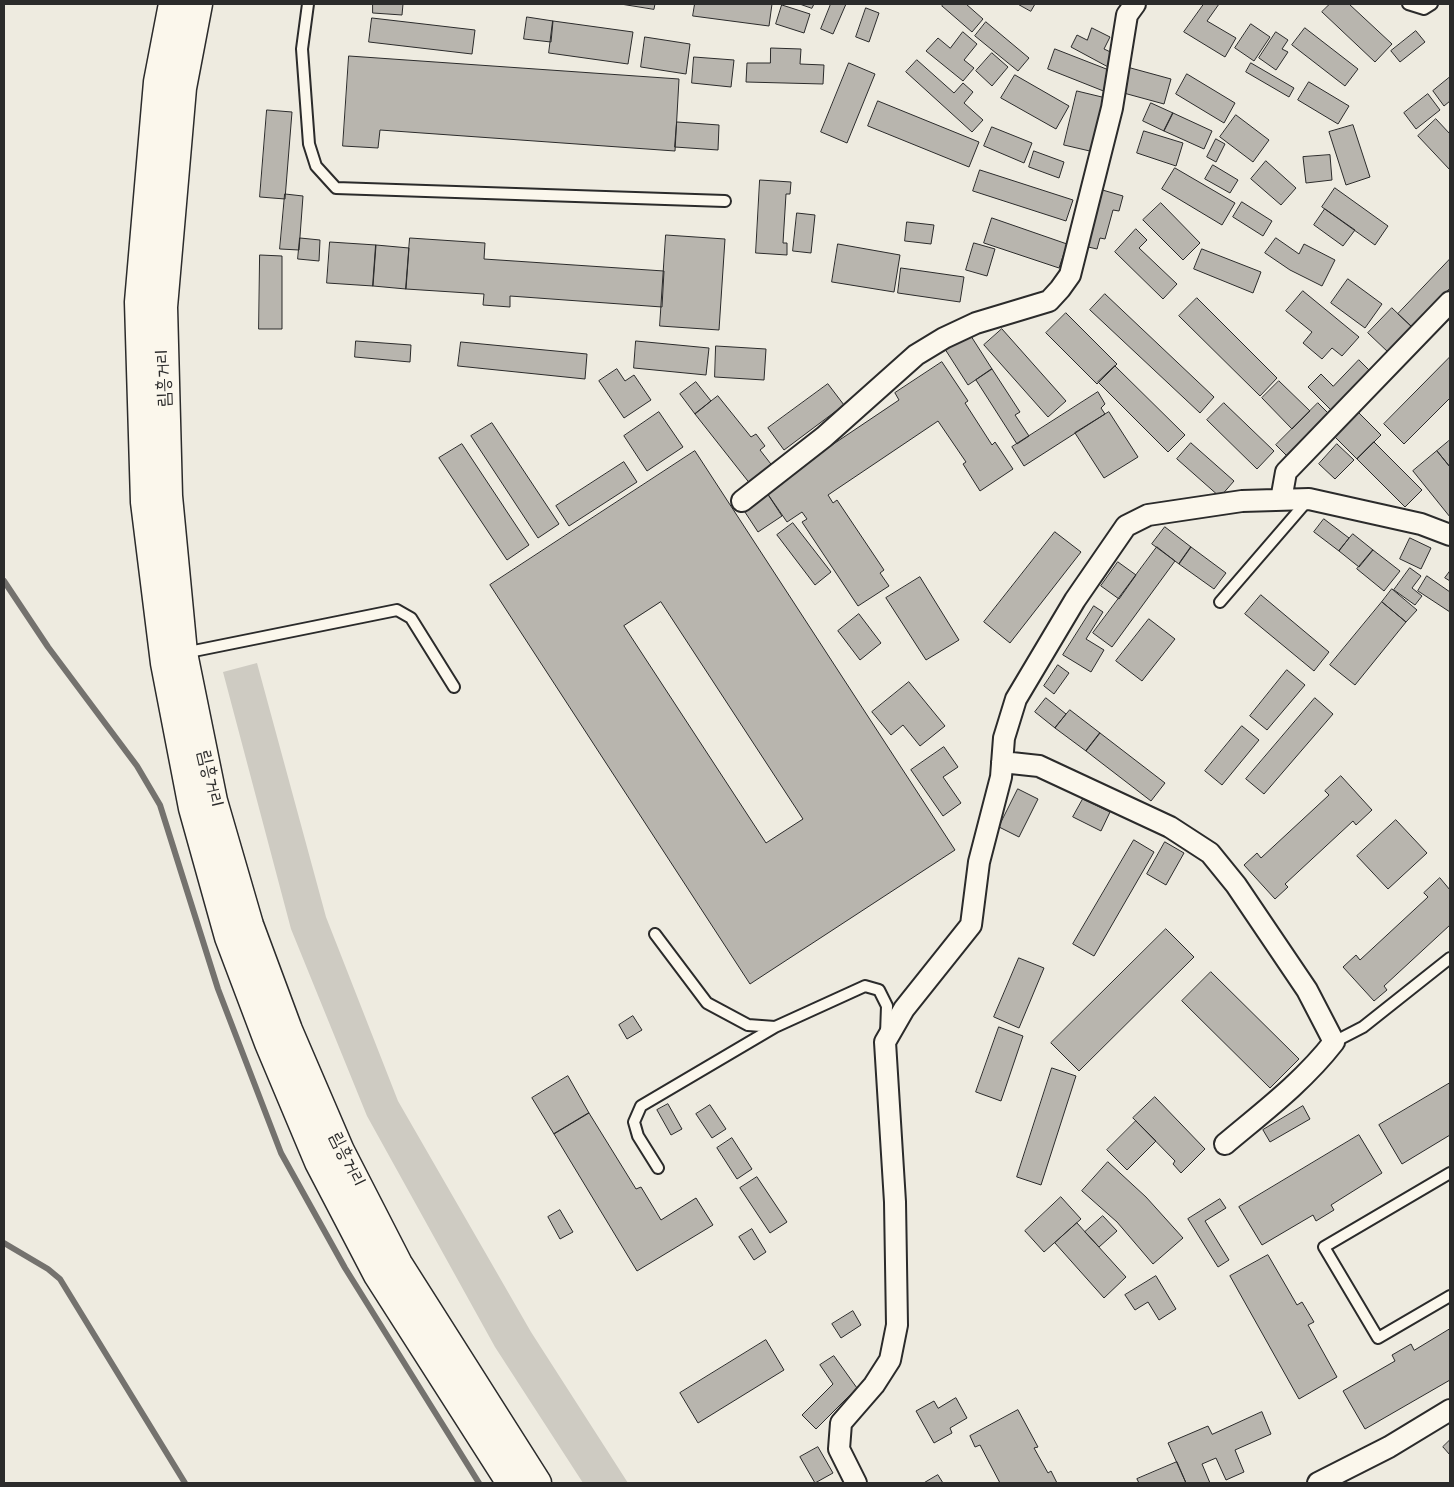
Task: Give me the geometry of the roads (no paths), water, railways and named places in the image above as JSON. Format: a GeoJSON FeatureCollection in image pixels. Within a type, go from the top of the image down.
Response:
{"type":"FeatureCollection","features":[{"type":"Feature","properties":{"kind":"main road","name":"림흥거리"},"geometry":{"type":"LineString","coordinates":[[173,4],[158,82],[139,302],[145,502],[164,663],[192,808],[229,936],[268,1043],[319,1162],[378,1275],[511,1483]]}},
{"type":"Feature","properties":{"kind":"main road","name":"림흥거리"},"geometry":{"type":"LineString","coordinates":[[198,4],[182,88],[163,307],[168,496],[182,653],[213,801],[249,925],[288,1030],[340,1151],[398,1264],[537,1483]]}},
{"type":"Feature","properties":{"kind":"street"},"geometry":{"type":"LineString","coordinates":[[742,501],[824,437],[916,355],[944,338],[976,323],[1048,301],[1060,289],[1070,275],[1112,108],[1126,15],[1135,4]]}},
{"type":"Feature","properties":{"kind":"street"},"geometry":{"type":"LineString","coordinates":[[1281,500],[1286,472],[1450,302]]}},
{"type":"Feature","properties":{"kind":"street"},"geometry":{"type":"LineString","coordinates":[[856,1483],[839,1449],[841,1423],[874,1385],[890,1360],[897,1325],[895,1202],[885,1042],[904,1009],[971,925],[979,862],[1001,777],[1004,738],[1016,699],[1074,600],[1126,526],[1148,515],[1242,501],[1309,499],[1412,521],[1450,535]]}},
{"type":"Feature","properties":{"kind":"street"},"geometry":{"type":"LineString","coordinates":[[1002,762],[1039,766],[1170,826],[1210,852],[1236,886],[1307,990],[1334,1042],[1317,1064],[1295,1085],[1225,1144]]}},
{"type":"Feature","properties":{"kind":"street"},"geometry":{"type":"LineString","coordinates":[[1318,1483],[1389,1447],[1450,1410]]}},
{"type":"Feature","properties":{"kind":"lane"},"geometry":{"type":"LineString","coordinates":[[308,4],[302,49],[309,144],[316,166],[336,188],[725,200]]}},
{"type":"Feature","properties":{"kind":"lane"},"geometry":{"type":"LineString","coordinates":[[1408,4],[1424,9],[1432,4]]}},
{"type":"Feature","properties":{"kind":"lane"},"geometry":{"type":"LineString","coordinates":[[1220,602],[1309,499]]}},
{"type":"Feature","properties":{"kind":"lane"},"geometry":{"type":"LineString","coordinates":[[182,653],[397,610],[411,618],[454,687]]}},
{"type":"Feature","properties":{"kind":"lane"},"geometry":{"type":"LineString","coordinates":[[655,934],[707,1003],[748,1025],[775,1027]]}},
{"type":"Feature","properties":{"kind":"lane"},"geometry":{"type":"LineString","coordinates":[[1334,1042],[1364,1027],[1450,958]]}},
{"type":"Feature","properties":{"kind":"lane"},"geometry":{"type":"LineString","coordinates":[[658,1168],[638,1136],[634,1122],[641,1106],[775,1027],[865,986],[879,990],[887,1006],[885,1042]]}},
{"type":"Feature","properties":{"kind":"lane"},"geometry":{"type":"LineString","coordinates":[[1450,1173],[1324,1247],[1378,1338],[1450,1296]]}},
{"type":"Feature","properties":{"kind":"waterway"},"geometry":{"type":"LineString","coordinates":[[4,581],[48,647],[137,766],[160,805],[218,989],[281,1153],[345,1268],[479,1483]]}},
{"type":"Feature","properties":{"kind":"waterway"},"geometry":{"type":"LineString","coordinates":[[4,1243],[48,1269],[60,1279],[185,1483]]}}]}
